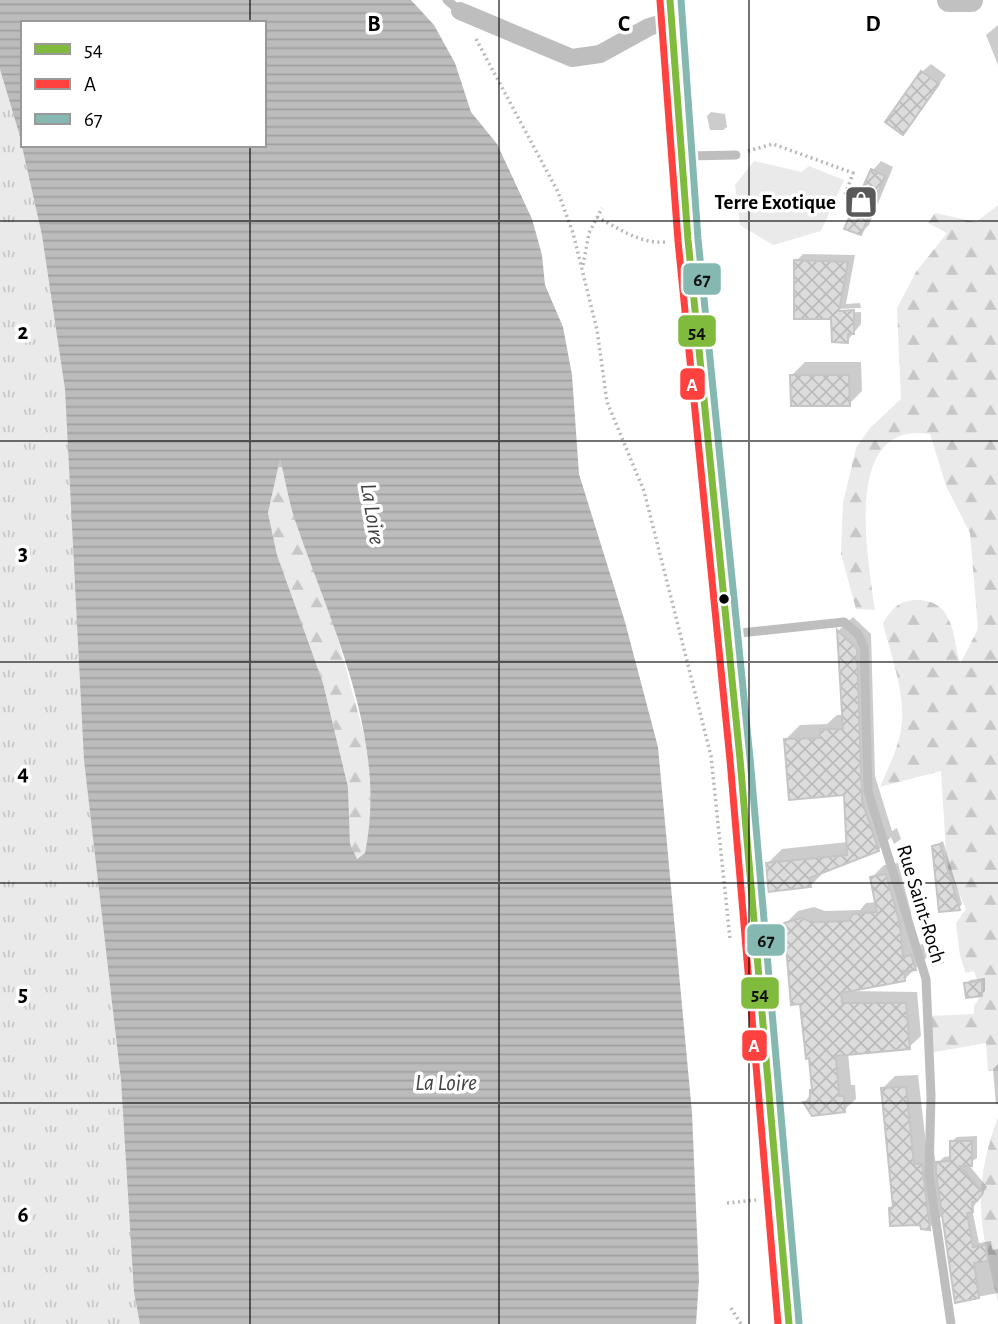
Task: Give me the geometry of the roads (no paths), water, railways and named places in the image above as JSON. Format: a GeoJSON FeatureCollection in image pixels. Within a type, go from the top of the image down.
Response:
{"type":"FeatureCollection","features":[{"type":"Feature","properties":{"kind":"main road"},"geometry":{"type":"LineString","coordinates":[[671,10],[681,157],[789,1324]]}},
{"type":"Feature","properties":{"kind":"street"},"geometry":{"type":"LineString","coordinates":[[949,0],[971,0]]}},
{"type":"Feature","properties":{"kind":"street"},"geometry":{"type":"LineString","coordinates":[[454,6],[572,58],[600,54],[649,27],[671,10]]}},
{"type":"Feature","properties":{"kind":"lane"},"geometry":{"type":"LineString","coordinates":[[681,157],[736,155]]}},
{"type":"Feature","properties":{"kind":"lane","name":"Rue Saint-Roch"},"geometry":{"type":"LineString","coordinates":[[726,635],[844,622],[858,634],[864,647],[868,791],[926,979],[931,1096],[929,1174],[943,1251],[951,1324]]}},
{"type":"Feature","properties":{"kind":"water","name":"La Loire"},"geometry":{"type":"Polygon","coordinates":[[[0,0],[411,0],[434,25],[455,63],[471,112],[497,144],[532,219],[542,255],[545,285],[563,327],[572,375],[579,474],[625,622],[658,747],[692,1113],[699,1280],[696,1324],[140,1324],[134,1292],[121,1080],[84,760],[65,389],[42,235],[22,147],[266,147],[266,21],[21,21],[21,142],[0,69],[0,0]],[[280,459],[268,513],[277,555],[323,683],[348,787],[350,844],[357,859],[365,853],[370,811],[369,770],[363,728],[340,645],[294,518],[280,459]]]}},
{"type":"Feature","properties":{"kind":"place","name":"Terre Exotique"},"geometry":{"type":"Point","coordinates":[861,202]}}]}
